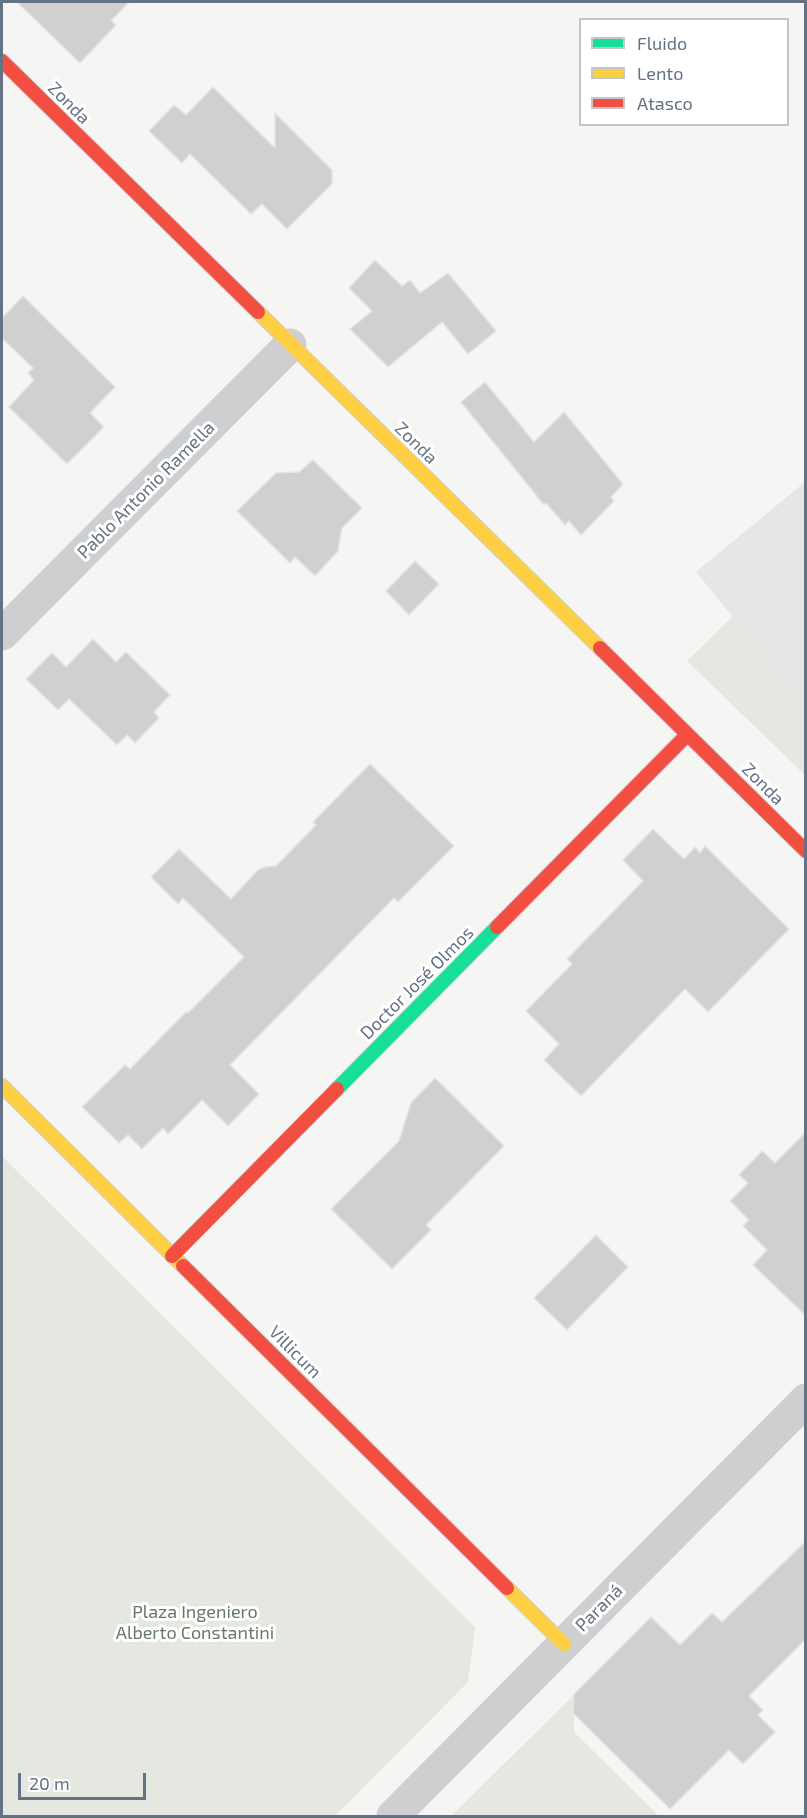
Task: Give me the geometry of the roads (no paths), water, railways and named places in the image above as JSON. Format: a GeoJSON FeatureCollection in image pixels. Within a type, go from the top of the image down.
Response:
{"type":"FeatureCollection","features":[{"type":"Feature","properties":{"kind":"street","name":"Zonda"},"geometry":{"type":"LineString","coordinates":[[2,61],[806,851]]}},
{"type":"Feature","properties":{"kind":"street","name":"Pablo Antonio Ramella"},"geometry":{"type":"LineString","coordinates":[[2,634],[290,345]]}},
{"type":"Feature","properties":{"kind":"street","name":"Doctor José Olmos"},"geometry":{"type":"LineString","coordinates":[[172,1256],[687,735]]}},
{"type":"Feature","properties":{"kind":"street","name":"Villicum"},"geometry":{"type":"LineString","coordinates":[[2,1086],[564,1644]]}},
{"type":"Feature","properties":{"kind":"street","name":"Paraná"},"geometry":{"type":"LineString","coordinates":[[393,1816],[806,1400]]}},
{"type":"Feature","properties":{"kind":"park label","name":"Plaza Ingeniero Alberto Constantini"},"geometry":{"type":"Point","coordinates":[195,1622]}}]}
